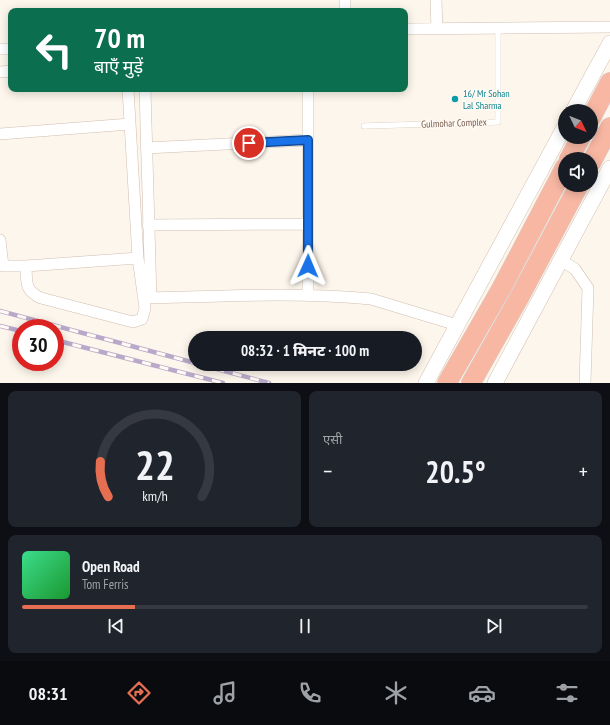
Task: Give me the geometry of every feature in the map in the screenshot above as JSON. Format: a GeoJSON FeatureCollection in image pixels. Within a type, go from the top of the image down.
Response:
{"type":"FeatureCollection","features":[{"type":"Feature","properties":{"kind":"highway"},"geometry":{"type":"LineString","coordinates":[[598,105],[610,82]]}},
{"type":"Feature","properties":{"kind":"highway"},"geometry":{"type":"LineString","coordinates":[[597,152],[610,127]]}},
{"type":"Feature","properties":{"kind":"highway"},"geometry":{"type":"LineString","coordinates":[[447,383],[500,289],[558,180]]}},
{"type":"Feature","properties":{"kind":"highway"},"geometry":{"type":"LineString","coordinates":[[471,383],[519,298],[575,192]]}},
{"type":"Feature","properties":{"kind":"street"},"geometry":{"type":"LineString","coordinates":[[436,0],[437,29]]}},
{"type":"Feature","properties":{"kind":"street"},"geometry":{"type":"LineString","coordinates":[[408,29],[610,27]]}},
{"type":"Feature","properties":{"kind":"street"},"geometry":{"type":"LineString","coordinates":[[577,104],[610,43]]}},
{"type":"Feature","properties":{"kind":"street"},"geometry":{"type":"LineString","coordinates":[[26,266],[27,287],[33,294],[41,298],[133,322],[142,319],[145,308],[138,258],[128,92]]}},
{"type":"Feature","properties":{"kind":"street"},"geometry":{"type":"LineString","coordinates":[[145,92],[151,298],[308,295],[370,299],[457,325]]}},
{"type":"Feature","properties":{"kind":"street"},"geometry":{"type":"LineString","coordinates":[[308,92],[308,295]]}},
{"type":"Feature","properties":{"kind":"street"},"geometry":{"type":"LineString","coordinates":[[0,134],[130,124]]}},
{"type":"Feature","properties":{"kind":"street"},"geometry":{"type":"LineString","coordinates":[[426,383],[558,139]]}},
{"type":"Feature","properties":{"kind":"street"},"geometry":{"type":"LineString","coordinates":[[146,148],[308,140]]}},
{"type":"Feature","properties":{"kind":"street"},"geometry":{"type":"LineString","coordinates":[[495,383],[610,168]]}},
{"type":"Feature","properties":{"kind":"street"},"geometry":{"type":"LineString","coordinates":[[148,225],[308,224]]}},
{"type":"Feature","properties":{"kind":"street"},"geometry":{"type":"LineString","coordinates":[[0,240],[3,266],[26,266],[138,258]]}},
{"type":"Feature","properties":{"kind":"street"},"geometry":{"type":"LineString","coordinates":[[562,260],[575,269],[588,288],[585,383]]}},
{"type":"Feature","properties":{"kind":"lane","name":"Gulmohar Complex"},"geometry":{"type":"LineString","coordinates":[[364,126],[498,122],[498,28]]}},
{"type":"Feature","properties":{"kind":"railway"},"geometry":{"type":"LineString","coordinates":[[0,311],[188,361]]}},
{"type":"Feature","properties":{"kind":"railway"},"geometry":{"type":"LineString","coordinates":[[0,326],[12,329]]}},
{"type":"Feature","properties":{"kind":"railway"},"geometry":{"type":"LineString","coordinates":[[64,342],[223,383]]}},
{"type":"Feature","properties":{"kind":"railway"},"geometry":{"type":"LineString","coordinates":[[224,371],[269,383]]}},
{"type":"Feature","properties":{"kind":"place","name":"16/ Mr Sohan Lal Sharma"},"geometry":{"type":"Point","coordinates":[455,99]}},
{"type":"Feature","properties":{"kind":"route"},"geometry":{"type":"LineString","coordinates":[[249,143],[308,140],[308,266]]}}]}
